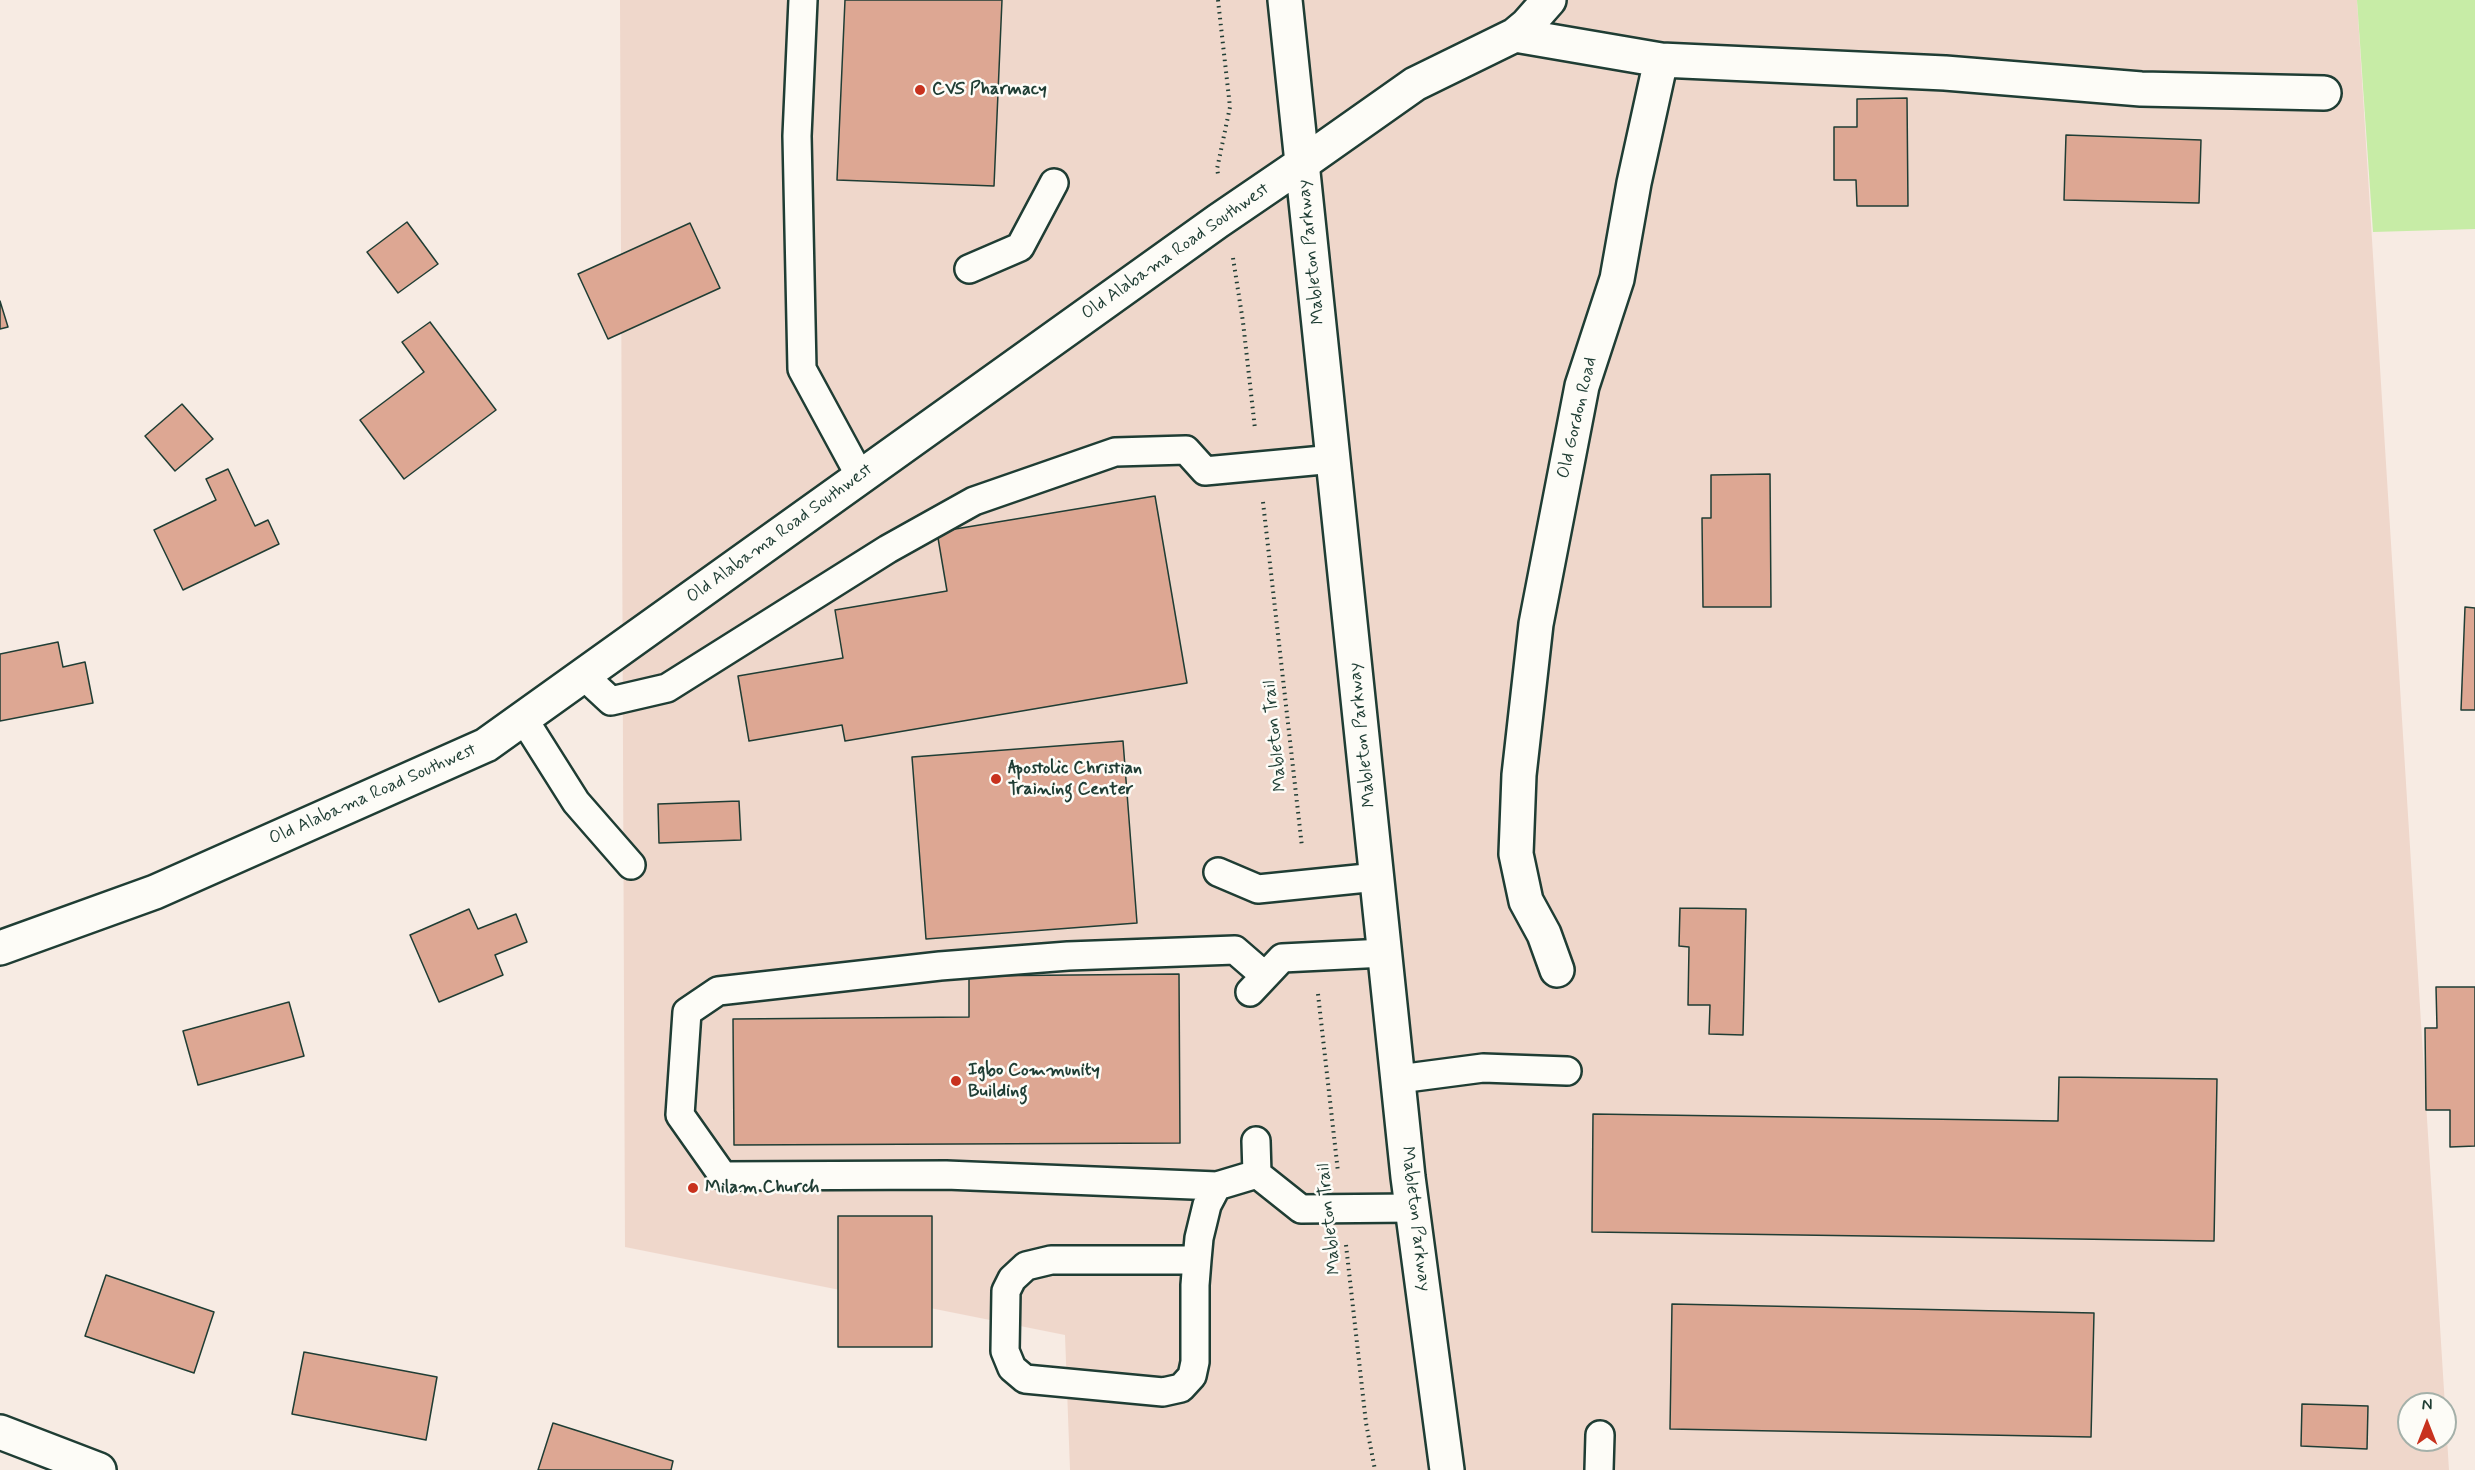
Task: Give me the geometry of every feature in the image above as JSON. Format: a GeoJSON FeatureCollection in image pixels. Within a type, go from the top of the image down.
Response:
{"type":"FeatureCollection","features":[{"type":"Feature","properties":{"kind":"street"},"geometry":{"type":"LineString","coordinates":[[1515,35],[1549,0]]}},
{"type":"Feature","properties":{"kind":"street","name":"Mableton Parkway"},"geometry":{"type":"LineString","coordinates":[[1282,3],[1303,163],[1413,1208],[1447,1470]]}},
{"type":"Feature","properties":{"kind":"street","name":"Old Alabama Road Southwest"},"geometry":{"type":"LineString","coordinates":[[0,948],[166,887],[486,745],[860,476],[1415,84],[1515,35]]}},
{"type":"Feature","properties":{"kind":"street"},"geometry":{"type":"LineString","coordinates":[[1515,35],[1661,60],[1945,73],[2141,89],[2324,93]]}},
{"type":"Feature","properties":{"kind":"street","name":"Old Gordon Road"},"geometry":{"type":"LineString","coordinates":[[1557,970],[1544,934],[1526,901],[1516,854],[1520,763],[1536,624],[1582,386],[1617,279],[1634,183],[1661,60]]}},
{"type":"Feature","properties":{"kind":"street"},"geometry":{"type":"LineString","coordinates":[[0,1432],[99,1470]]}},
{"type":"Feature","properties":{"kind":"lane"},"geometry":{"type":"LineString","coordinates":[[803,0],[797,136],[802,369],[860,476]]}},
{"type":"Feature","properties":{"kind":"lane"},"geometry":{"type":"LineString","coordinates":[[969,269],[1020,247],[1054,183]]}},
{"type":"Feature","properties":{"kind":"lane"},"geometry":{"type":"LineString","coordinates":[[583,675],[611,701],[667,688],[888,549],[974,501],[1115,452],[1186,450],[1205,471],[1334,459]]}},
{"type":"Feature","properties":{"kind":"lane"},"geometry":{"type":"LineString","coordinates":[[523,718],[576,802],[631,866]]}},
{"type":"Feature","properties":{"kind":"lane"},"geometry":{"type":"LineString","coordinates":[[1218,872],[1258,889],[1377,877]]}},
{"type":"Feature","properties":{"kind":"lane"},"geometry":{"type":"LineString","coordinates":[[1257,1174],[1217,1186],[946,1175],[723,1176],[680,1115],[687,1012],[718,991],[940,966],[1068,956],[1235,950],[1258,984],[1282,958],[1386,952]]}},
{"type":"Feature","properties":{"kind":"lane"},"geometry":{"type":"LineString","coordinates":[[1399,1079],[1483,1068],[1567,1071]]}},
{"type":"Feature","properties":{"kind":"lane"},"geometry":{"type":"LineString","coordinates":[[1256,1141],[1257,1174],[1301,1209],[1413,1208]]}},
{"type":"Feature","properties":{"kind":"lane"},"geometry":{"type":"LineString","coordinates":[[1197,1260],[1051,1260],[1026,1266],[1012,1279],[1006,1291],[1005,1351],[1012,1368],[1025,1379],[1163,1392],[1181,1388],[1192,1377],[1195,1362],[1197,1260],[1207,1205],[1217,1186]]}},
{"type":"Feature","properties":{"kind":"lane"},"geometry":{"type":"LineString","coordinates":[[1599,1470],[1600,1434]]}},
{"type":"Feature","properties":{"kind":"path","name":"Mableton Trail"},"geometry":{"type":"LineString","coordinates":[[1218,0],[1230,107],[1217,169],[1243,322],[1306,884]]}},
{"type":"Feature","properties":{"kind":"path","name":"Mableton Trail"},"geometry":{"type":"LineString","coordinates":[[1314,957],[1366,1423],[1374,1470]]}},
{"type":"Feature","properties":{"kind":"shaded area"},"geometry":{"type":"Polygon","coordinates":[[[620,0],[2357,0],[2444,1392],[2397,1392],[2397,1452],[2448,1452],[2449,1470],[1070,1470],[1065,1335],[625,1247],[620,0]]]}},
{"type":"Feature","properties":{"kind":"green space"},"geometry":{"type":"Polygon","coordinates":[[[2357,0],[2475,0],[2475,229],[2373,232],[2357,0]]]}},
{"type":"Feature","properties":{"kind":"building","name":"CVS Pharmacy"},"geometry":{"type":"Polygon","coordinates":[[[845,0],[1002,0],[994,186],[837,180],[845,0]]]}},
{"type":"Feature","properties":{"kind":"building"},"geometry":{"type":"Polygon","coordinates":[[[1907,98],[1908,206],[1857,206],[1856,180],[1834,180],[1834,127],[1857,127],[1857,99],[1907,98]]]}},
{"type":"Feature","properties":{"kind":"building"},"geometry":{"type":"Polygon","coordinates":[[[2066,135],[2201,140],[2199,203],[2064,200],[2066,135]]]}},
{"type":"Feature","properties":{"kind":"building"},"geometry":{"type":"Polygon","coordinates":[[[407,222],[438,264],[398,293],[367,252],[407,222]]]}},
{"type":"Feature","properties":{"kind":"building"},"geometry":{"type":"Polygon","coordinates":[[[690,223],[720,288],[608,339],[578,274],[690,223]]]}},
{"type":"Feature","properties":{"kind":"building"},"geometry":{"type":"Polygon","coordinates":[[[0,301],[8,327],[0,329],[0,301]]]}},
{"type":"Feature","properties":{"kind":"building"},"geometry":{"type":"Polygon","coordinates":[[[430,322],[496,410],[404,479],[360,420],[424,372],[402,342],[430,322]]]}},
{"type":"Feature","properties":{"kind":"building"},"geometry":{"type":"Polygon","coordinates":[[[182,404],[213,439],[175,471],[145,436],[182,404]]]}},
{"type":"Feature","properties":{"kind":"building"},"geometry":{"type":"Polygon","coordinates":[[[228,469],[255,526],[268,520],[279,544],[183,590],[154,530],[216,500],[206,479],[228,469]]]}},
{"type":"Feature","properties":{"kind":"building"},"geometry":{"type":"Polygon","coordinates":[[[1770,474],[1771,607],[1703,607],[1702,518],[1711,518],[1711,475],[1770,474]]]}},
{"type":"Feature","properties":{"kind":"building"},"geometry":{"type":"Polygon","coordinates":[[[1155,496],[1187,683],[845,741],[842,725],[749,741],[738,676],[843,658],[835,610],[947,591],[937,532],[1155,496]]]}},
{"type":"Feature","properties":{"kind":"building"},"geometry":{"type":"Polygon","coordinates":[[[2465,607],[2475,608],[2475,710],[2461,710],[2465,607]]]}},
{"type":"Feature","properties":{"kind":"building"},"geometry":{"type":"Polygon","coordinates":[[[58,642],[63,667],[85,662],[93,703],[0,721],[0,654],[58,642]]]}},
{"type":"Feature","properties":{"kind":"building"},"geometry":{"type":"Polygon","coordinates":[[[1123,741],[1137,923],[926,939],[912,757],[1123,741]]]}},
{"type":"Feature","properties":{"kind":"building"},"geometry":{"type":"Polygon","coordinates":[[[739,801],[741,840],[659,843],[658,804],[739,801]]]}},
{"type":"Feature","properties":{"kind":"building"},"geometry":{"type":"Polygon","coordinates":[[[1680,908],[1746,909],[1743,1035],[1709,1034],[1710,1005],[1688,1005],[1689,947],[1679,946],[1680,908]]]}},
{"type":"Feature","properties":{"kind":"building"},"geometry":{"type":"Polygon","coordinates":[[[469,909],[478,929],[516,914],[527,942],[495,955],[503,975],[439,1002],[410,935],[469,909]]]}},
{"type":"Feature","properties":{"kind":"building","name":"Igbo Community Building"},"geometry":{"type":"Polygon","coordinates":[[[1179,974],[1180,1143],[734,1145],[733,1019],[969,1017],[969,976],[1179,974]]]}},
{"type":"Feature","properties":{"kind":"building"},"geometry":{"type":"Polygon","coordinates":[[[2436,987],[2475,987],[2475,1146],[2450,1147],[2450,1110],[2426,1110],[2425,1028],[2437,1028],[2436,987]]]}},
{"type":"Feature","properties":{"kind":"building"},"geometry":{"type":"Polygon","coordinates":[[[289,1002],[304,1056],[198,1085],[183,1031],[289,1002]]]}},
{"type":"Feature","properties":{"kind":"building"},"geometry":{"type":"Polygon","coordinates":[[[2059,1077],[2217,1079],[2214,1241],[1592,1232],[1593,1114],[2058,1121],[2059,1077]]]}},
{"type":"Feature","properties":{"kind":"building"},"geometry":{"type":"Polygon","coordinates":[[[838,1216],[932,1216],[932,1347],[838,1347],[838,1216]]]}},
{"type":"Feature","properties":{"kind":"building"},"geometry":{"type":"Polygon","coordinates":[[[106,1275],[214,1312],[194,1373],[85,1336],[106,1275]]]}},
{"type":"Feature","properties":{"kind":"building"},"geometry":{"type":"Polygon","coordinates":[[[1672,1304],[2094,1313],[2091,1437],[1670,1429],[1672,1304]]]}},
{"type":"Feature","properties":{"kind":"building"},"geometry":{"type":"Polygon","coordinates":[[[304,1352],[437,1377],[426,1440],[292,1414],[304,1352]]]}},
{"type":"Feature","properties":{"kind":"building"},"geometry":{"type":"Polygon","coordinates":[[[2302,1404],[2368,1406],[2367,1449],[2301,1446],[2302,1404]]]}},
{"type":"Feature","properties":{"kind":"building"},"geometry":{"type":"Polygon","coordinates":[[[553,1423],[673,1461],[671,1470],[538,1470],[553,1423]]]}},
{"type":"Feature","properties":{"kind":"place","name":"CVS Pharmacy"},"geometry":{"type":"Point","coordinates":[920,90]}},
{"type":"Feature","properties":{"kind":"place","name":"Apostolic Christian Training Center"},"geometry":{"type":"Point","coordinates":[996,779]}},
{"type":"Feature","properties":{"kind":"place","name":"Igbo Community Building"},"geometry":{"type":"Point","coordinates":[956,1081]}},
{"type":"Feature","properties":{"kind":"place","name":"Milam Church"},"geometry":{"type":"Point","coordinates":[693,1188]}}]}
